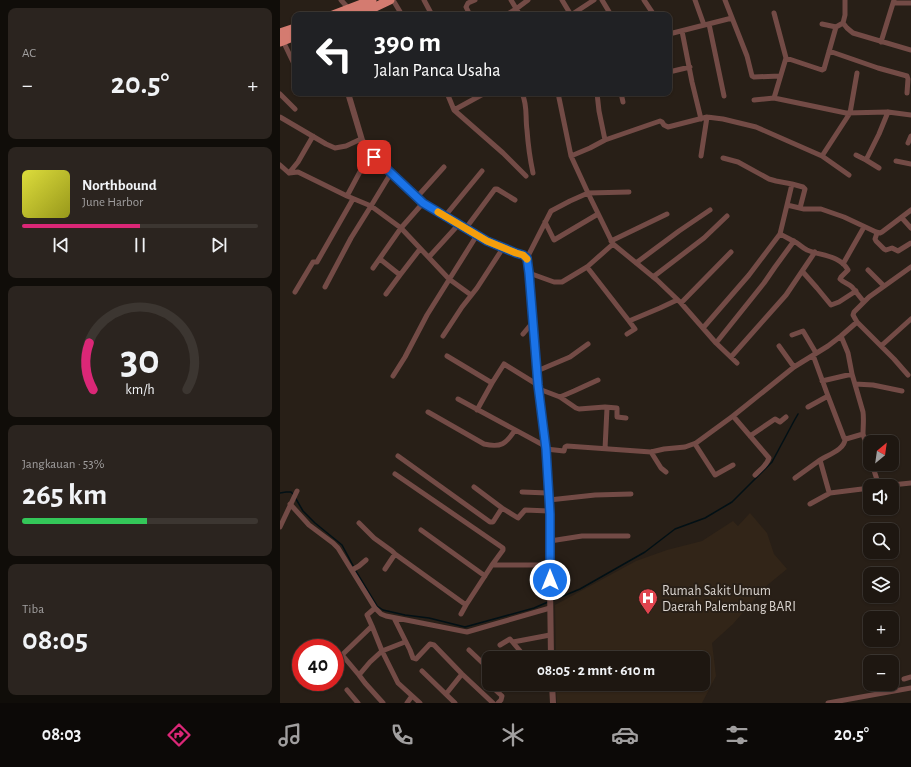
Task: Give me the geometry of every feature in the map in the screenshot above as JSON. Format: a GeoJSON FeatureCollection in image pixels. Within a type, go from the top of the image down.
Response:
{"type":"FeatureCollection","features":[{"type":"Feature","properties":{"kind":"highway"},"geometry":{"type":"LineString","coordinates":[[352,12],[372,0]]}},
{"type":"Feature","properties":{"kind":"highway"},"geometry":{"type":"LineString","coordinates":[[352,12],[369,10],[391,0]]}},
{"type":"Feature","properties":{"kind":"highway"},"geometry":{"type":"LineString","coordinates":[[281,39],[292,30]]}},
{"type":"Feature","properties":{"kind":"highway"},"geometry":{"type":"LineString","coordinates":[[281,39],[292,37]]}},
{"type":"Feature","properties":{"kind":"street"},"geometry":{"type":"LineString","coordinates":[[341,0],[352,12]]}},
{"type":"Feature","properties":{"kind":"street"},"geometry":{"type":"LineString","coordinates":[[391,0],[400,12]]}},
{"type":"Feature","properties":{"kind":"street"},"geometry":{"type":"LineString","coordinates":[[424,0],[430,12]]}},
{"type":"Feature","properties":{"kind":"street"},"geometry":{"type":"LineString","coordinates":[[469,12],[466,6],[468,3],[475,0]]}},
{"type":"Feature","properties":{"kind":"street"},"geometry":{"type":"LineString","coordinates":[[511,0],[518,12]]}},
{"type":"Feature","properties":{"kind":"street"},"geometry":{"type":"LineString","coordinates":[[511,12],[528,0]]}},
{"type":"Feature","properties":{"kind":"street"},"geometry":{"type":"LineString","coordinates":[[562,0],[569,12]]}},
{"type":"Feature","properties":{"kind":"street"},"geometry":{"type":"LineString","coordinates":[[576,12],[594,0]]}},
{"type":"Feature","properties":{"kind":"street"},"geometry":{"type":"LineString","coordinates":[[602,0],[609,12]]}},
{"type":"Feature","properties":{"kind":"street"},"geometry":{"type":"LineString","coordinates":[[644,0],[652,12]]}},
{"type":"Feature","properties":{"kind":"street"},"geometry":{"type":"LineString","coordinates":[[695,0],[706,25],[724,96]]}},
{"type":"Feature","properties":{"kind":"street"},"geometry":{"type":"LineString","coordinates":[[725,0],[747,56],[752,76],[780,76]]}},
{"type":"Feature","properties":{"kind":"street"},"geometry":{"type":"LineString","coordinates":[[822,24],[836,27],[843,23],[845,15],[845,0]]}},
{"type":"Feature","properties":{"kind":"street"},"geometry":{"type":"LineString","coordinates":[[880,42],[894,2],[911,3]]}},
{"type":"Feature","properties":{"kind":"street"},"geometry":{"type":"LineString","coordinates":[[774,13],[786,58],[774,98]]}},
{"type":"Feature","properties":{"kind":"street"},"geometry":{"type":"LineString","coordinates":[[672,33],[732,18]]}},
{"type":"Feature","properties":{"kind":"street"},"geometry":{"type":"LineString","coordinates":[[843,23],[849,31],[880,42],[911,50]]}},
{"type":"Feature","properties":{"kind":"street"},"geometry":{"type":"LineString","coordinates":[[786,58],[824,70],[836,27]]}},
{"type":"Feature","properties":{"kind":"street"},"geometry":{"type":"LineString","coordinates":[[682,30],[701,119]]}},
{"type":"Feature","properties":{"kind":"street"},"geometry":{"type":"LineString","coordinates":[[281,39],[292,60]]}},
{"type":"Feature","properties":{"kind":"street"},"geometry":{"type":"LineString","coordinates":[[829,51],[878,68],[907,76],[907,93]]}},
{"type":"Feature","properties":{"kind":"street"},"geometry":{"type":"LineString","coordinates":[[672,71],[690,68]]}},
{"type":"Feature","properties":{"kind":"street"},"geometry":{"type":"LineString","coordinates":[[822,156],[850,113],[857,73]]}},
{"type":"Feature","properties":{"kind":"street"},"geometry":{"type":"LineString","coordinates":[[349,96],[361,139],[370,153],[423,203],[487,241],[527,258]]}},
{"type":"Feature","properties":{"kind":"street"},"geometry":{"type":"LineString","coordinates":[[448,96],[454,110],[526,176]]}},
{"type":"Feature","properties":{"kind":"street"},"geometry":{"type":"LineString","coordinates":[[454,110],[475,96]]}},
{"type":"Feature","properties":{"kind":"street"},"geometry":{"type":"LineString","coordinates":[[524,96],[526,101],[526,128],[532,173]]}},
{"type":"Feature","properties":{"kind":"street"},"geometry":{"type":"LineString","coordinates":[[559,96],[571,156],[612,243],[636,262],[679,301],[736,363]]}},
{"type":"Feature","properties":{"kind":"street"},"geometry":{"type":"LineString","coordinates":[[597,96],[599,111],[606,140]]}},
{"type":"Feature","properties":{"kind":"street"},"geometry":{"type":"LineString","coordinates":[[622,96],[623,102]]}},
{"type":"Feature","properties":{"kind":"street"},"geometry":{"type":"LineString","coordinates":[[281,97],[295,109]]}},
{"type":"Feature","properties":{"kind":"street"},"geometry":{"type":"LineString","coordinates":[[754,100],[774,98],[846,113],[888,112],[911,115]]}},
{"type":"Feature","properties":{"kind":"street"},"geometry":{"type":"LineString","coordinates":[[866,160],[888,112]]}},
{"type":"Feature","properties":{"kind":"street"},"geometry":{"type":"LineString","coordinates":[[280,117],[335,148],[346,146],[361,139]]}},
{"type":"Feature","properties":{"kind":"street"},"geometry":{"type":"LineString","coordinates":[[701,156],[707,117]]}},
{"type":"Feature","properties":{"kind":"street"},"geometry":{"type":"LineString","coordinates":[[571,156],[606,140],[660,122],[668,126],[707,117],[723,119],[756,127],[822,156],[849,175]]}},
{"type":"Feature","properties":{"kind":"street"},"geometry":{"type":"LineString","coordinates":[[289,173],[298,162],[313,136]]}},
{"type":"Feature","properties":{"kind":"street"},"geometry":{"type":"LineString","coordinates":[[908,144],[911,136]]}},
{"type":"Feature","properties":{"kind":"street"},"geometry":{"type":"LineString","coordinates":[[346,196],[370,153]]}},
{"type":"Feature","properties":{"kind":"street"},"geometry":{"type":"LineString","coordinates":[[856,155],[879,168]]}},
{"type":"Feature","properties":{"kind":"street"},"geometry":{"type":"LineString","coordinates":[[723,158],[738,162],[769,179],[803,187],[805,189],[800,208]]}},
{"type":"Feature","properties":{"kind":"street"},"geometry":{"type":"LineString","coordinates":[[896,161],[911,164]]}},
{"type":"Feature","properties":{"kind":"street"},"geometry":{"type":"LineString","coordinates":[[280,165],[289,173],[298,172],[346,196],[371,206],[401,228],[450,279],[471,295]]}},
{"type":"Feature","properties":{"kind":"street"},"geometry":{"type":"LineString","coordinates":[[417,197],[444,167]]}},
{"type":"Feature","properties":{"kind":"street"},"geometry":{"type":"LineString","coordinates":[[445,216],[482,171]]}},
{"type":"Feature","properties":{"kind":"street"},"geometry":{"type":"LineString","coordinates":[[325,287],[351,238],[391,173]]}},
{"type":"Feature","properties":{"kind":"street"},"geometry":{"type":"LineString","coordinates":[[703,328],[749,275],[780,234],[792,184]]}},
{"type":"Feature","properties":{"kind":"street"},"geometry":{"type":"LineString","coordinates":[[466,228],[495,189],[515,200]]}},
{"type":"Feature","properties":{"kind":"street"},"geometry":{"type":"LineString","coordinates":[[551,651],[549,500],[527,258],[551,212],[588,193],[629,192]]}},
{"type":"Feature","properties":{"kind":"street"},"geometry":{"type":"LineString","coordinates":[[295,292],[312,262],[317,262],[353,199]]}},
{"type":"Feature","properties":{"kind":"street"},"geometry":{"type":"LineString","coordinates":[[373,268],[401,228],[423,203]]}},
{"type":"Feature","properties":{"kind":"street"},"geometry":{"type":"LineString","coordinates":[[787,205],[800,208],[821,209],[844,217],[877,233],[882,232],[911,210]]}},
{"type":"Feature","properties":{"kind":"street"},"geometry":{"type":"LineString","coordinates":[[636,262],[710,210]]}},
{"type":"Feature","properties":{"kind":"street"},"geometry":{"type":"LineString","coordinates":[[545,222],[554,240],[598,214]]}},
{"type":"Feature","properties":{"kind":"street"},"geometry":{"type":"LineString","coordinates":[[529,273],[554,282],[562,282],[587,267],[612,243],[667,214]]}},
{"type":"Feature","properties":{"kind":"street"},"geometry":{"type":"LineString","coordinates":[[653,277],[704,238],[727,216]]}},
{"type":"Feature","properties":{"kind":"street"},"geometry":{"type":"LineString","coordinates":[[902,218],[911,228]]}},
{"type":"Feature","properties":{"kind":"street"},"geometry":{"type":"LineString","coordinates":[[429,258],[459,224]]}},
{"type":"Feature","properties":{"kind":"street"},"geometry":{"type":"LineString","coordinates":[[843,264],[864,227]]}},
{"type":"Feature","properties":{"kind":"street"},"geometry":{"type":"LineString","coordinates":[[877,233],[875,238],[876,241],[886,250],[892,248],[898,251],[911,243]]}},
{"type":"Feature","properties":{"kind":"street"},"geometry":{"type":"LineString","coordinates":[[780,234],[794,241],[805,249],[832,256],[848,268],[840,279],[844,283],[850,285],[864,302]]}},
{"type":"Feature","properties":{"kind":"street"},"geometry":{"type":"LineString","coordinates":[[393,376],[405,357],[427,315],[477,235]]}},
{"type":"Feature","properties":{"kind":"street"},"geometry":{"type":"LineString","coordinates":[[716,343],[764,283],[794,241]]}},
{"type":"Feature","properties":{"kind":"street"},"geometry":{"type":"LineString","coordinates":[[443,336],[503,248]]}},
{"type":"Feature","properties":{"kind":"street"},"geometry":{"type":"LineString","coordinates":[[386,294],[420,249]]}},
{"type":"Feature","properties":{"kind":"street"},"geometry":{"type":"LineString","coordinates":[[629,321],[679,301],[731,252]]}},
{"type":"Feature","properties":{"kind":"street"},"geometry":{"type":"LineString","coordinates":[[731,357],[786,294],[815,252]]}},
{"type":"Feature","properties":{"kind":"street"},"geometry":{"type":"LineString","coordinates":[[380,259],[400,276]]}},
{"type":"Feature","properties":{"kind":"street"},"geometry":{"type":"LineString","coordinates":[[587,267],[635,329],[627,334]]}},
{"type":"Feature","properties":{"kind":"street"},"geometry":{"type":"LineString","coordinates":[[908,375],[857,322],[853,313],[884,286],[911,267]]}},
{"type":"Feature","properties":{"kind":"street"},"geometry":{"type":"LineString","coordinates":[[868,270],[884,286]]}},
{"type":"Feature","properties":{"kind":"street"},"geometry":{"type":"LineString","coordinates":[[802,272],[832,305],[856,291]]}},
{"type":"Feature","properties":{"kind":"street"},"geometry":{"type":"LineString","coordinates":[[881,346],[911,319]]}},
{"type":"Feature","properties":{"kind":"street"},"geometry":{"type":"LineString","coordinates":[[523,334],[533,322]]}},
{"type":"Feature","properties":{"kind":"street"},"geometry":{"type":"LineString","coordinates":[[458,399],[545,447],[564,451],[567,446],[651,452],[664,449],[685,448],[694,444],[733,416],[794,367],[841,336],[857,322]]}},
{"type":"Feature","properties":{"kind":"street"},"geometry":{"type":"LineString","coordinates":[[792,335],[803,331],[814,354],[822,381],[845,438],[845,444],[795,478]]}},
{"type":"Feature","properties":{"kind":"street"},"geometry":{"type":"LineString","coordinates":[[841,336],[848,353],[854,384],[864,416],[863,434],[845,438]]}},
{"type":"Feature","properties":{"kind":"street"},"geometry":{"type":"LineString","coordinates":[[537,371],[570,357],[588,344]]}},
{"type":"Feature","properties":{"kind":"street"},"geometry":{"type":"LineString","coordinates":[[779,346],[794,367]]}},
{"type":"Feature","properties":{"kind":"street"},"geometry":{"type":"LineString","coordinates":[[447,356],[492,383]]}},
{"type":"Feature","properties":{"kind":"street"},"geometry":{"type":"LineString","coordinates":[[477,410],[504,364],[539,387],[560,396],[576,408],[616,408],[617,417],[626,418]]}},
{"type":"Feature","properties":{"kind":"street"},"geometry":{"type":"LineString","coordinates":[[822,381],[852,374]]}},
{"type":"Feature","properties":{"kind":"street"},"geometry":{"type":"LineString","coordinates":[[560,396],[598,380]]}},
{"type":"Feature","properties":{"kind":"street"},"geometry":{"type":"LineString","coordinates":[[854,384],[872,385],[902,391]]}},
{"type":"Feature","properties":{"kind":"street"},"geometry":{"type":"LineString","coordinates":[[808,407],[828,396]]}},
{"type":"Feature","properties":{"kind":"street"},"geometry":{"type":"LineString","coordinates":[[605,449],[607,408]]}},
{"type":"Feature","properties":{"kind":"street"},"geometry":{"type":"LineString","coordinates":[[428,412],[484,444],[492,446],[499,446],[504,443],[509,439],[515,430]]}},
{"type":"Feature","properties":{"kind":"street"},"geometry":{"type":"LineString","coordinates":[[733,416],[770,459],[755,476]]}},
{"type":"Feature","properties":{"kind":"street"},"geometry":{"type":"LineString","coordinates":[[750,436],[775,419],[780,422],[786,417]]}},
{"type":"Feature","properties":{"kind":"street"},"geometry":{"type":"LineString","coordinates":[[694,444],[715,475],[734,465]]}},
{"type":"Feature","properties":{"kind":"street"},"geometry":{"type":"LineString","coordinates":[[651,452],[661,468],[666,472]]}},
{"type":"Feature","properties":{"kind":"street"},"geometry":{"type":"LineString","coordinates":[[398,456],[490,522],[493,522],[502,508]]}},
{"type":"Feature","properties":{"kind":"street"},"geometry":{"type":"LineString","coordinates":[[820,460],[830,493]]}},
{"type":"Feature","properties":{"kind":"street"},"geometry":{"type":"LineString","coordinates":[[395,474],[503,548],[461,614]]}},
{"type":"Feature","properties":{"kind":"street"},"geometry":{"type":"LineString","coordinates":[[899,484],[911,483]]}},
{"type":"Feature","properties":{"kind":"street"},"geometry":{"type":"LineString","coordinates":[[474,487],[518,518],[525,510],[549,511]]}},
{"type":"Feature","properties":{"kind":"street"},"geometry":{"type":"LineString","coordinates":[[810,504],[830,493],[863,489]]}},
{"type":"Feature","properties":{"kind":"street"},"geometry":{"type":"LineString","coordinates":[[280,527],[296,492]]}},
{"type":"Feature","properties":{"kind":"street"},"geometry":{"type":"LineString","coordinates":[[522,492],[548,492]]}},
{"type":"Feature","properties":{"kind":"street"},"geometry":{"type":"LineString","coordinates":[[549,500],[595,494],[630,494]]}},
{"type":"Feature","properties":{"kind":"street"},"geometry":{"type":"LineString","coordinates":[[290,504],[309,525],[338,548],[353,569],[375,608],[381,614],[394,618],[467,632],[550,606]]}},
{"type":"Feature","properties":{"kind":"street"},"geometry":{"type":"LineString","coordinates":[[359,523],[374,538],[466,605]]}},
{"type":"Feature","properties":{"kind":"street"},"geometry":{"type":"LineString","coordinates":[[421,530],[485,576]]}},
{"type":"Feature","properties":{"kind":"street"},"geometry":{"type":"LineString","coordinates":[[550,541],[582,536],[628,536]]}},
{"type":"Feature","properties":{"kind":"street"},"geometry":{"type":"LineString","coordinates":[[385,569],[395,554]]}},
{"type":"Feature","properties":{"kind":"street"},"geometry":{"type":"LineString","coordinates":[[353,569],[366,560]]}},
{"type":"Feature","properties":{"kind":"street"},"geometry":{"type":"LineString","coordinates":[[492,565],[550,565]]}},
{"type":"Feature","properties":{"kind":"street"},"geometry":{"type":"LineString","coordinates":[[375,608],[367,615],[382,651],[398,683],[420,703]]}},
{"type":"Feature","properties":{"kind":"street"},"geometry":{"type":"LineString","coordinates":[[394,618],[414,659],[416,659],[430,644],[433,644],[493,703]]}},
{"type":"Feature","properties":{"kind":"street"},"geometry":{"type":"LineString","coordinates":[[372,626],[342,654],[383,703]]}},
{"type":"Feature","properties":{"kind":"street"},"geometry":{"type":"LineString","coordinates":[[513,642],[550,634]]}},
{"type":"Feature","properties":{"kind":"street"},"geometry":{"type":"LineString","coordinates":[[500,645],[509,638],[520,651]]}},
{"type":"Feature","properties":{"kind":"street"},"geometry":{"type":"LineString","coordinates":[[359,675],[382,651],[405,642]]}},
{"type":"Feature","properties":{"kind":"street"},"geometry":{"type":"LineString","coordinates":[[469,650],[482,662]]}},
{"type":"Feature","properties":{"kind":"street"},"geometry":{"type":"LineString","coordinates":[[422,671],[455,703]]}},
{"type":"Feature","properties":{"kind":"street"},"geometry":{"type":"LineString","coordinates":[[446,694],[462,674]]}},
{"type":"Feature","properties":{"kind":"street"},"geometry":{"type":"LineString","coordinates":[[904,679],[911,677]]}},
{"type":"Feature","properties":{"kind":"street"},"geometry":{"type":"LineString","coordinates":[[828,703],[911,688]]}},
{"type":"Feature","properties":{"kind":"street"},"geometry":{"type":"LineString","coordinates":[[347,690],[358,703]]}},
{"type":"Feature","properties":{"kind":"street"},"geometry":{"type":"LineString","coordinates":[[496,691],[502,696],[498,703]]}},
{"type":"Feature","properties":{"kind":"street"},"geometry":{"type":"LineString","coordinates":[[552,691],[553,703]]}},
{"type":"Feature","properties":{"kind":"street"},"geometry":{"type":"LineString","coordinates":[[407,703],[412,696]]}},
{"type":"Feature","properties":{"kind":"shaded area","name":"Rumah Sakit Umum Daerah Palembang BARI"},"geometry":{"type":"Polygon","coordinates":[[[750,513],[767,533],[774,554],[787,569],[765,587],[733,624],[712,643],[716,676],[710,688],[710,651],[556,651],[555,605],[636,561],[667,550],[702,541],[733,521],[738,526],[750,513]]]}},
{"type":"Feature","properties":{"kind":"shaded area","name":"Rumah Sakit Umum Daerah Palembang BARI"},"geometry":{"type":"Polygon","coordinates":[[[556,691],[708,691],[702,703],[557,703],[556,691]]]}},
{"type":"Feature","properties":{"kind":"waterway"},"geometry":{"type":"LineString","coordinates":[[551,601],[580,589],[645,552],[675,529],[705,518],[732,502],[772,462],[798,414]]}},
{"type":"Feature","properties":{"kind":"waterway"},"geometry":{"type":"LineString","coordinates":[[280,493],[291,492],[294,495]]}},
{"type":"Feature","properties":{"kind":"waterway"},"geometry":{"type":"LineString","coordinates":[[296,499],[303,511],[342,545],[377,606],[383,610],[429,618],[465,627],[534,608],[548,602]]}},
{"type":"Feature","properties":{"kind":"slow traffic"},"geometry":{"type":"LineString","coordinates":[[438,212],[487,241],[523,255],[527,259]]}},
{"type":"Feature","properties":{"kind":"place","name":"Rumah Sakit Umum Daerah Palembang BARI"},"geometry":{"type":"Point","coordinates":[648,615]}},
{"type":"Feature","properties":{"kind":"route"},"geometry":{"type":"LineString","coordinates":[[374,157],[423,203],[487,241],[527,258],[536,348],[538,385],[546,449],[550,514],[550,580]]}}]}
